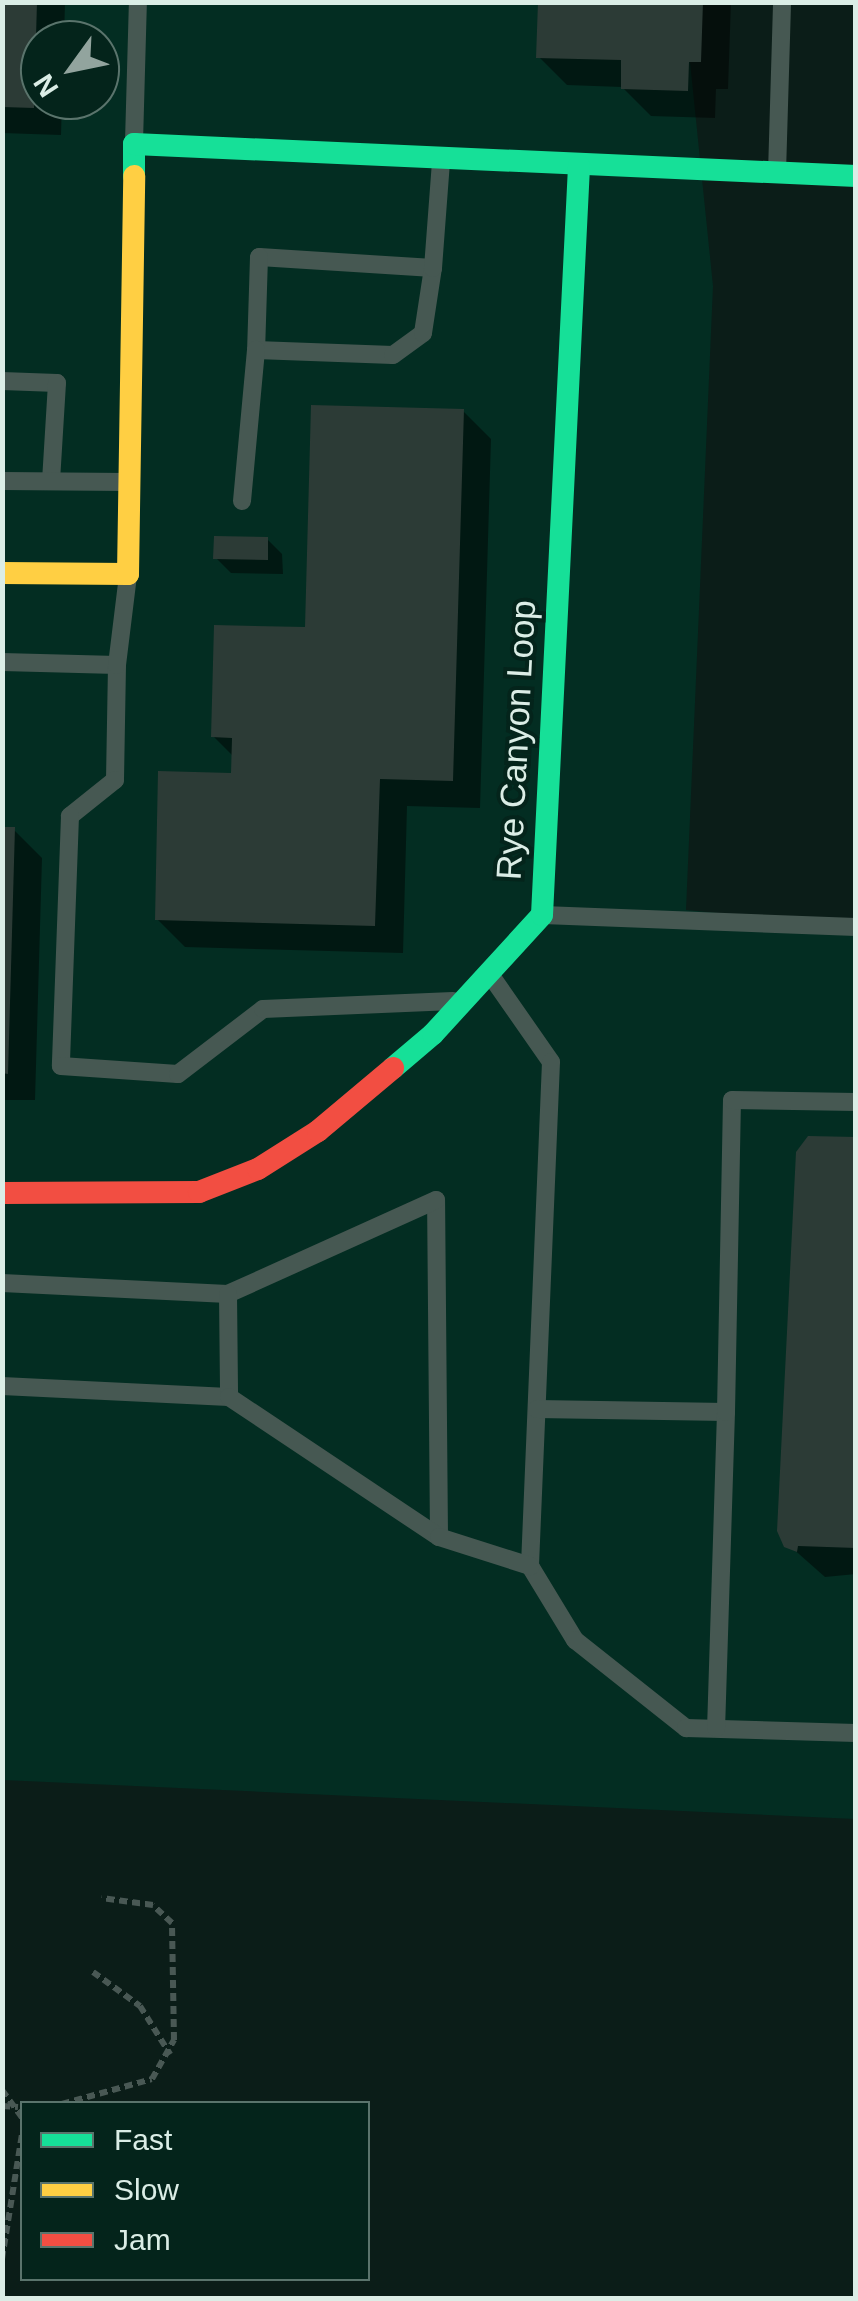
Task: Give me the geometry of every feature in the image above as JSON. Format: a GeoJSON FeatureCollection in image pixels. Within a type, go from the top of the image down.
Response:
{"type":"FeatureCollection","features":[{"type":"Feature","properties":{"kind":"street"},"geometry":{"type":"LineString","coordinates":[[2,572],[128,574],[134,144],[441,161],[856,176]]}},
{"type":"Feature","properties":{"kind":"street","name":"Rye Canyon Loop"},"geometry":{"type":"LineString","coordinates":[[2,1193],[200,1192],[258,1168],[318,1131],[464,1000],[542,915],[578,166]]}},
{"type":"Feature","properties":{"kind":"lane"},"geometry":{"type":"LineString","coordinates":[[134,144],[138,2]]}},
{"type":"Feature","properties":{"kind":"lane"},"geometry":{"type":"LineString","coordinates":[[778,173],[782,2]]}},
{"type":"Feature","properties":{"kind":"lane"},"geometry":{"type":"LineString","coordinates":[[256,350],[392,354],[423,333],[433,268],[441,161]]}},
{"type":"Feature","properties":{"kind":"lane"},"geometry":{"type":"LineString","coordinates":[[242,500],[256,350],[259,257],[433,268]]}},
{"type":"Feature","properties":{"kind":"lane"},"geometry":{"type":"LineString","coordinates":[[2,381],[57,383],[51,482]]}},
{"type":"Feature","properties":{"kind":"lane"},"geometry":{"type":"LineString","coordinates":[[2,482],[130,482]]}},
{"type":"Feature","properties":{"kind":"lane"},"geometry":{"type":"LineString","coordinates":[[128,574],[117,664],[115,780],[70,816],[62,1066],[178,1074],[263,1009],[464,1000]]}},
{"type":"Feature","properties":{"kind":"lane"},"geometry":{"type":"LineString","coordinates":[[2,662],[117,664]]}},
{"type":"Feature","properties":{"kind":"lane"},"geometry":{"type":"LineString","coordinates":[[542,915],[856,927]]}},
{"type":"Feature","properties":{"kind":"lane"},"geometry":{"type":"LineString","coordinates":[[489,973],[552,1062],[530,1566],[576,1640],[686,1728],[856,1733]]}},
{"type":"Feature","properties":{"kind":"lane"},"geometry":{"type":"LineString","coordinates":[[716,1728],[732,1100],[856,1102]]}},
{"type":"Feature","properties":{"kind":"lane"},"geometry":{"type":"LineString","coordinates":[[2,1283],[228,1294],[436,1200],[439,1537]]}},
{"type":"Feature","properties":{"kind":"lane"},"geometry":{"type":"LineString","coordinates":[[228,1294],[230,1397]]}},
{"type":"Feature","properties":{"kind":"lane"},"geometry":{"type":"LineString","coordinates":[[2,1386],[230,1397],[439,1537],[530,1566]]}},
{"type":"Feature","properties":{"kind":"lane"},"geometry":{"type":"LineString","coordinates":[[536,1409],[726,1412]]}},
{"type":"Feature","properties":{"kind":"path"},"geometry":{"type":"LineString","coordinates":[[75,2101],[138,2086],[171,2055],[172,1923],[153,1906],[101,1898]]}},
{"type":"Feature","properties":{"kind":"path"},"geometry":{"type":"LineString","coordinates":[[94,1972],[140,2006],[171,2055]]}},
{"type":"Feature","properties":{"kind":"path"},"geometry":{"type":"LineString","coordinates":[[2,2090],[20,2108]]}},
{"type":"Feature","properties":{"kind":"path"},"geometry":{"type":"LineString","coordinates":[[2,2106],[20,2108]]}},
{"type":"Feature","properties":{"kind":"path"},"geometry":{"type":"LineString","coordinates":[[2,2259],[20,2146]]}},
{"type":"Feature","properties":{"kind":"shaded area"},"geometry":{"type":"Polygon","coordinates":[[[3,3],[684,3],[713,286],[686,910],[855,926],[855,1819],[3,1780],[3,3]]]}},
{"type":"Feature","properties":{"kind":"building"},"geometry":{"type":"Polygon","coordinates":[[[2,2],[37,2],[36,20],[20,20],[20,108],[2,107],[2,2]]]}},
{"type":"Feature","properties":{"kind":"building"},"geometry":{"type":"Polygon","coordinates":[[[538,2],[703,2],[701,62],[689,62],[688,91],[621,89],[621,60],[536,58],[538,2]]]}},
{"type":"Feature","properties":{"kind":"building"},"geometry":{"type":"Polygon","coordinates":[[[311,405],[464,409],[453,781],[380,779],[375,926],[155,920],[158,771],[231,773],[232,738],[211,737],[214,625],[305,627],[311,405]]]}},
{"type":"Feature","properties":{"kind":"building"},"geometry":{"type":"Polygon","coordinates":[[[214,536],[268,537],[268,560],[213,559],[214,536]]]}},
{"type":"Feature","properties":{"kind":"building"},"geometry":{"type":"Polygon","coordinates":[[[2,827],[15,827],[8,1074],[2,1073],[2,827]]]}},
{"type":"Feature","properties":{"kind":"building"},"geometry":{"type":"Polygon","coordinates":[[[808,1136],[856,1137],[856,1548],[798,1546],[797,1552],[784,1547],[777,1531],[796,1152],[808,1136]]]}},
{"type":"Feature","properties":{"kind":"traffic: fast"},"geometry":{"type":"LineString","coordinates":[[134,176],[134,144],[856,176]]}},
{"type":"Feature","properties":{"kind":"traffic: fast"},"geometry":{"type":"LineString","coordinates":[[393,1068],[433,1034],[542,915],[579,166]]}},
{"type":"Feature","properties":{"kind":"traffic: slow"},"geometry":{"type":"LineString","coordinates":[[2,573],[128,574],[134,176]]}},
{"type":"Feature","properties":{"kind":"traffic: jam"},"geometry":{"type":"LineString","coordinates":[[2,1193],[199,1192],[258,1169],[318,1131],[393,1068]]}}]}
